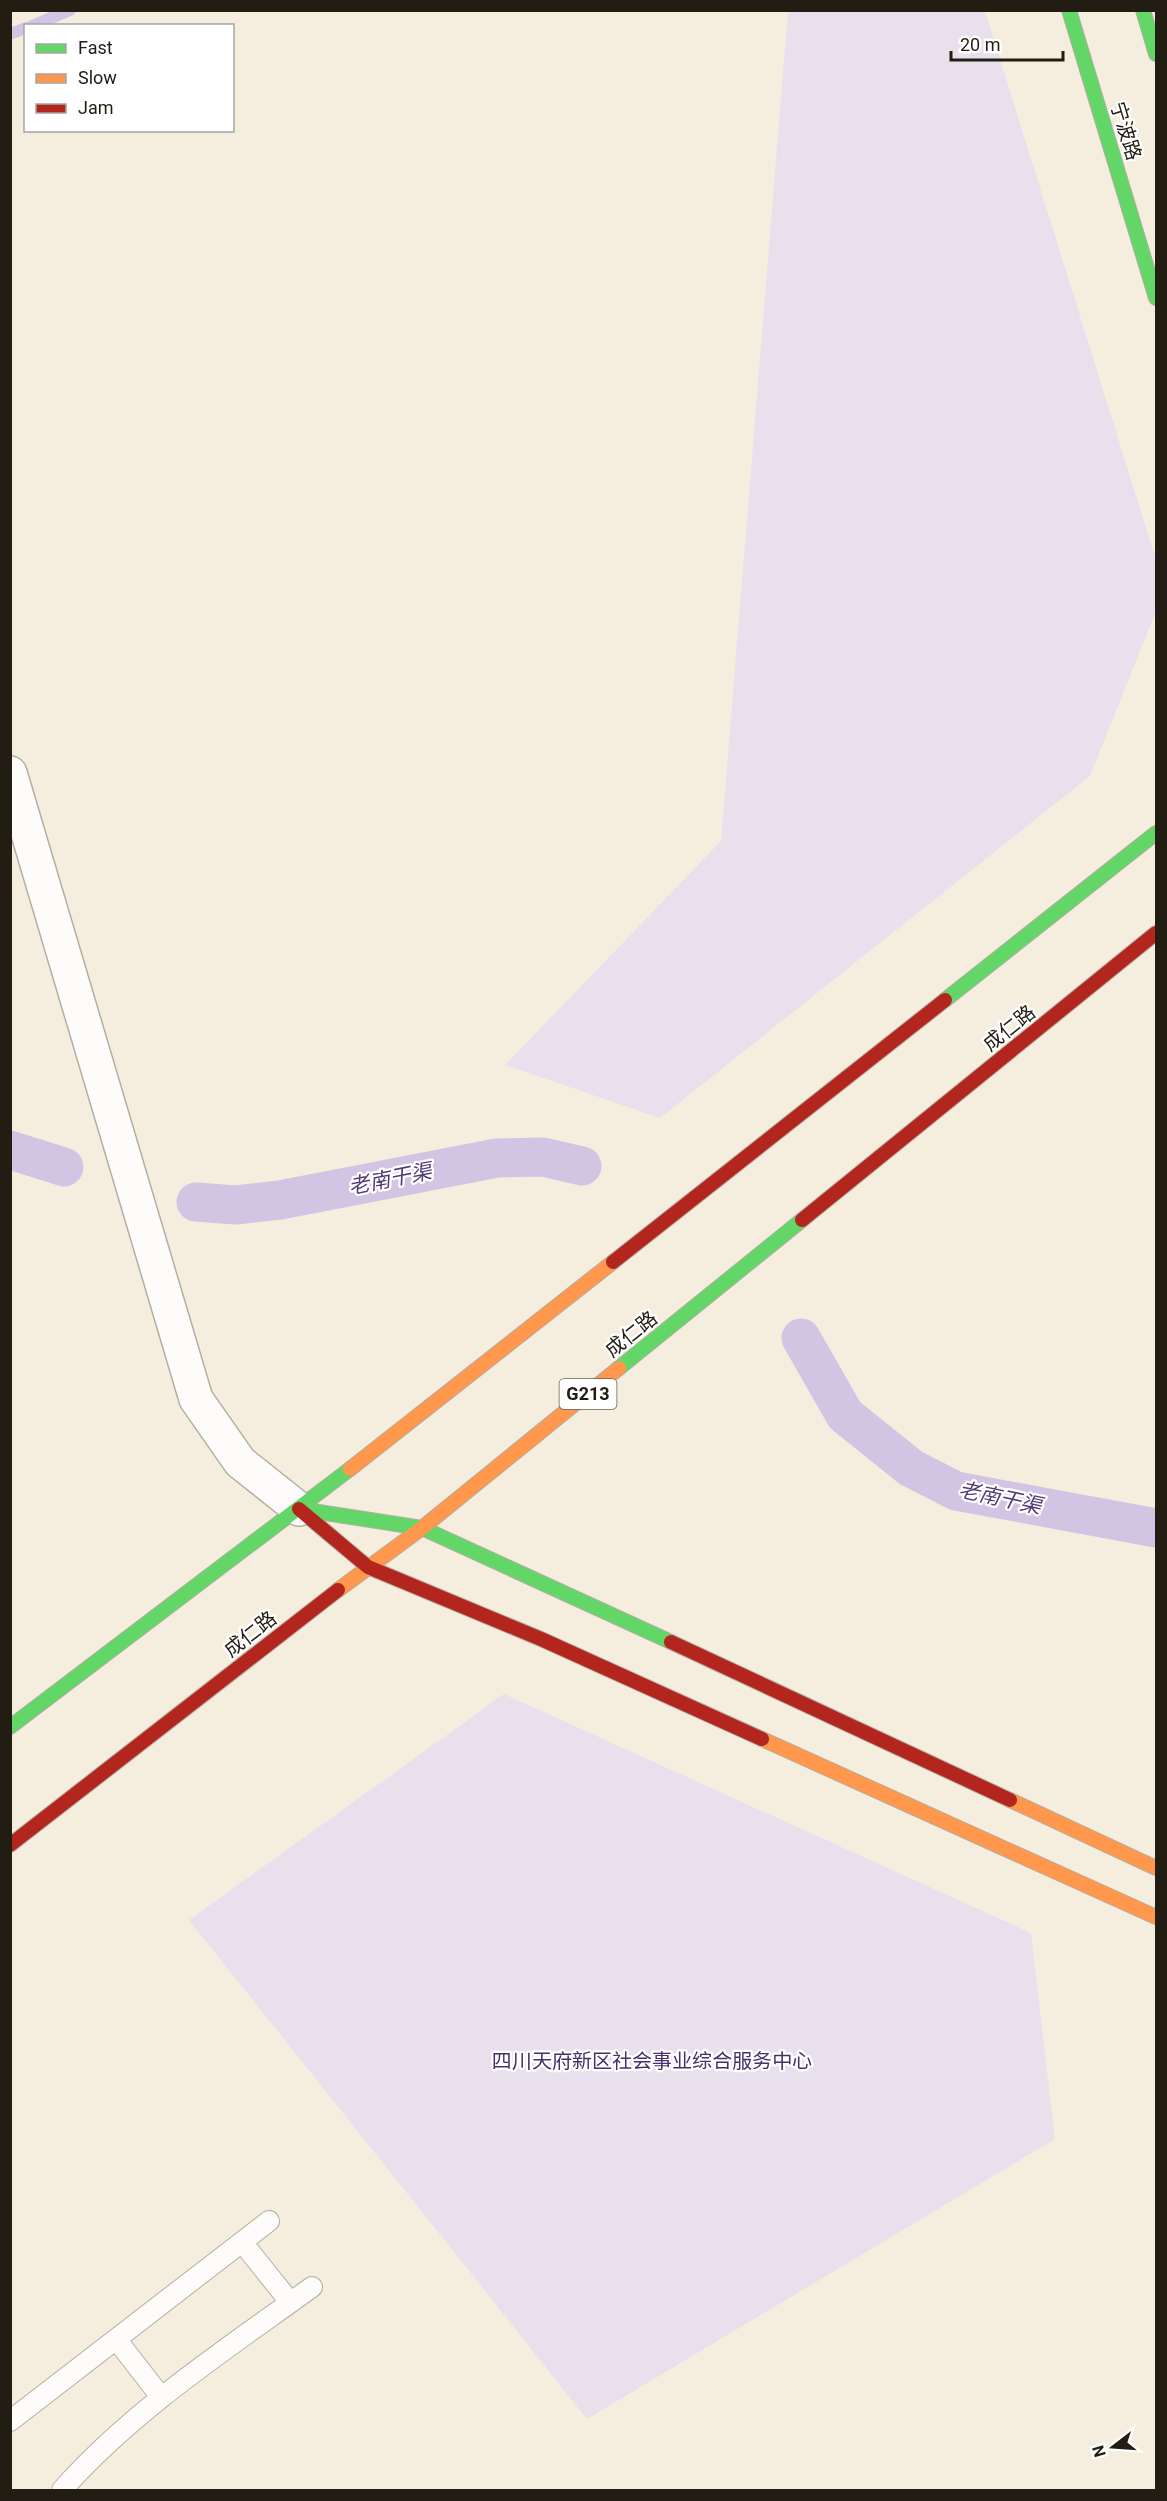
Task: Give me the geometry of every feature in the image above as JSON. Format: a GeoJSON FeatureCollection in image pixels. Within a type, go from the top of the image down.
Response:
{"type":"FeatureCollection","features":[{"type":"Feature","properties":{"kind":"main road","name":"宁波路"},"geometry":{"type":"LineString","coordinates":[[1069,10],[1156,298]]}},
{"type":"Feature","properties":{"kind":"main road"},"geometry":{"type":"LineString","coordinates":[[1143,10],[1156,54]]}},
{"type":"Feature","properties":{"kind":"main road"},"geometry":{"type":"LineString","coordinates":[[10,1727],[299,1509],[1156,833]]}},
{"type":"Feature","properties":{"kind":"main road","name":"成仁路"},"geometry":{"type":"LineString","coordinates":[[10,1845],[368,1567],[422,1528],[1156,933]]}},
{"type":"Feature","properties":{"kind":"main road"},"geometry":{"type":"LineString","coordinates":[[299,1509],[422,1528],[597,1607],[1156,1868]]}},
{"type":"Feature","properties":{"kind":"main road"},"geometry":{"type":"LineString","coordinates":[[299,1509],[368,1567],[541,1639],[1156,1917]]}},
{"type":"Feature","properties":{"kind":"street"},"geometry":{"type":"LineString","coordinates":[[10,773],[196,1399],[240,1462],[299,1509]]}},
{"type":"Feature","properties":{"kind":"lane"},"geometry":{"type":"LineString","coordinates":[[10,2421],[269,2221]]}},
{"type":"Feature","properties":{"kind":"lane"},"geometry":{"type":"LineString","coordinates":[[242,2242],[290,2302]]}},
{"type":"Feature","properties":{"kind":"lane"},"geometry":{"type":"LineString","coordinates":[[62,2490],[86,2463],[161,2397],[312,2287]]}},
{"type":"Feature","properties":{"kind":"lane"},"geometry":{"type":"LineString","coordinates":[[116,2339],[161,2397]]}},
{"type":"Feature","properties":{"kind":"green space"},"geometry":{"type":"Polygon","coordinates":[[[788,11],[985,11],[1156,560],[1156,611],[1090,776],[660,1118],[505,1065],[721,841],[788,11]]]}},
{"type":"Feature","properties":{"kind":"green space","name":"四川天府新区社会事业综合服务中心"},"geometry":{"type":"Polygon","coordinates":[[[504,1694],[1031,1933],[1055,2139],[587,2419],[189,1920],[504,1694]]]}},
{"type":"Feature","properties":{"kind":"waterway"},"geometry":{"type":"LineString","coordinates":[[37,24],[70,10]]}},
{"type":"Feature","properties":{"kind":"waterway"},"geometry":{"type":"LineString","coordinates":[[10,34],[24,29]]}},
{"type":"Feature","properties":{"kind":"waterway","name":"老南干渠"},"geometry":{"type":"LineString","coordinates":[[10,1150],[64,1167]]}},
{"type":"Feature","properties":{"kind":"waterway","name":"老南干渠"},"geometry":{"type":"LineString","coordinates":[[196,1202],[236,1205],[280,1200],[497,1158],[543,1157],[582,1166]]}},
{"type":"Feature","properties":{"kind":"waterway","name":"老南干渠"},"geometry":{"type":"LineString","coordinates":[[801,1338],[845,1415],[911,1468],[956,1491],[1156,1528]]}},
{"type":"Feature","properties":{"kind":"traffic: fast"},"geometry":{"type":"LineString","coordinates":[[1069,10],[1156,298]]}},
{"type":"Feature","properties":{"kind":"traffic: fast"},"geometry":{"type":"LineString","coordinates":[[1143,10],[1156,54]]}},
{"type":"Feature","properties":{"kind":"traffic: fast"},"geometry":{"type":"LineString","coordinates":[[945,1000],[1156,833]]}},
{"type":"Feature","properties":{"kind":"traffic: fast"},"geometry":{"type":"LineString","coordinates":[[619,1368],[802,1220]]}},
{"type":"Feature","properties":{"kind":"traffic: fast"},"geometry":{"type":"LineString","coordinates":[[10,1727],[350,1469]]}},
{"type":"Feature","properties":{"kind":"traffic: fast"},"geometry":{"type":"LineString","coordinates":[[299,1509],[422,1528],[671,1642]]}},
{"type":"Feature","properties":{"kind":"traffic: slow"},"geometry":{"type":"LineString","coordinates":[[350,1469],[613,1262]]}},
{"type":"Feature","properties":{"kind":"traffic: slow"},"geometry":{"type":"LineString","coordinates":[[338,1590],[422,1528],[619,1368]]}},
{"type":"Feature","properties":{"kind":"traffic: slow"},"geometry":{"type":"LineString","coordinates":[[762,1739],[1156,1917]]}},
{"type":"Feature","properties":{"kind":"traffic: slow"},"geometry":{"type":"LineString","coordinates":[[1010,1800],[1156,1868]]}},
{"type":"Feature","properties":{"kind":"traffic: jam"},"geometry":{"type":"LineString","coordinates":[[802,1220],[1156,933]]}},
{"type":"Feature","properties":{"kind":"traffic: jam"},"geometry":{"type":"LineString","coordinates":[[613,1262],[945,1000]]}},
{"type":"Feature","properties":{"kind":"traffic: jam"},"geometry":{"type":"LineString","coordinates":[[299,1509],[368,1567],[541,1639],[762,1739]]}},
{"type":"Feature","properties":{"kind":"traffic: jam"},"geometry":{"type":"LineString","coordinates":[[10,1845],[338,1590]]}},
{"type":"Feature","properties":{"kind":"traffic: jam"},"geometry":{"type":"LineString","coordinates":[[671,1642],[1010,1800]]}}]}
